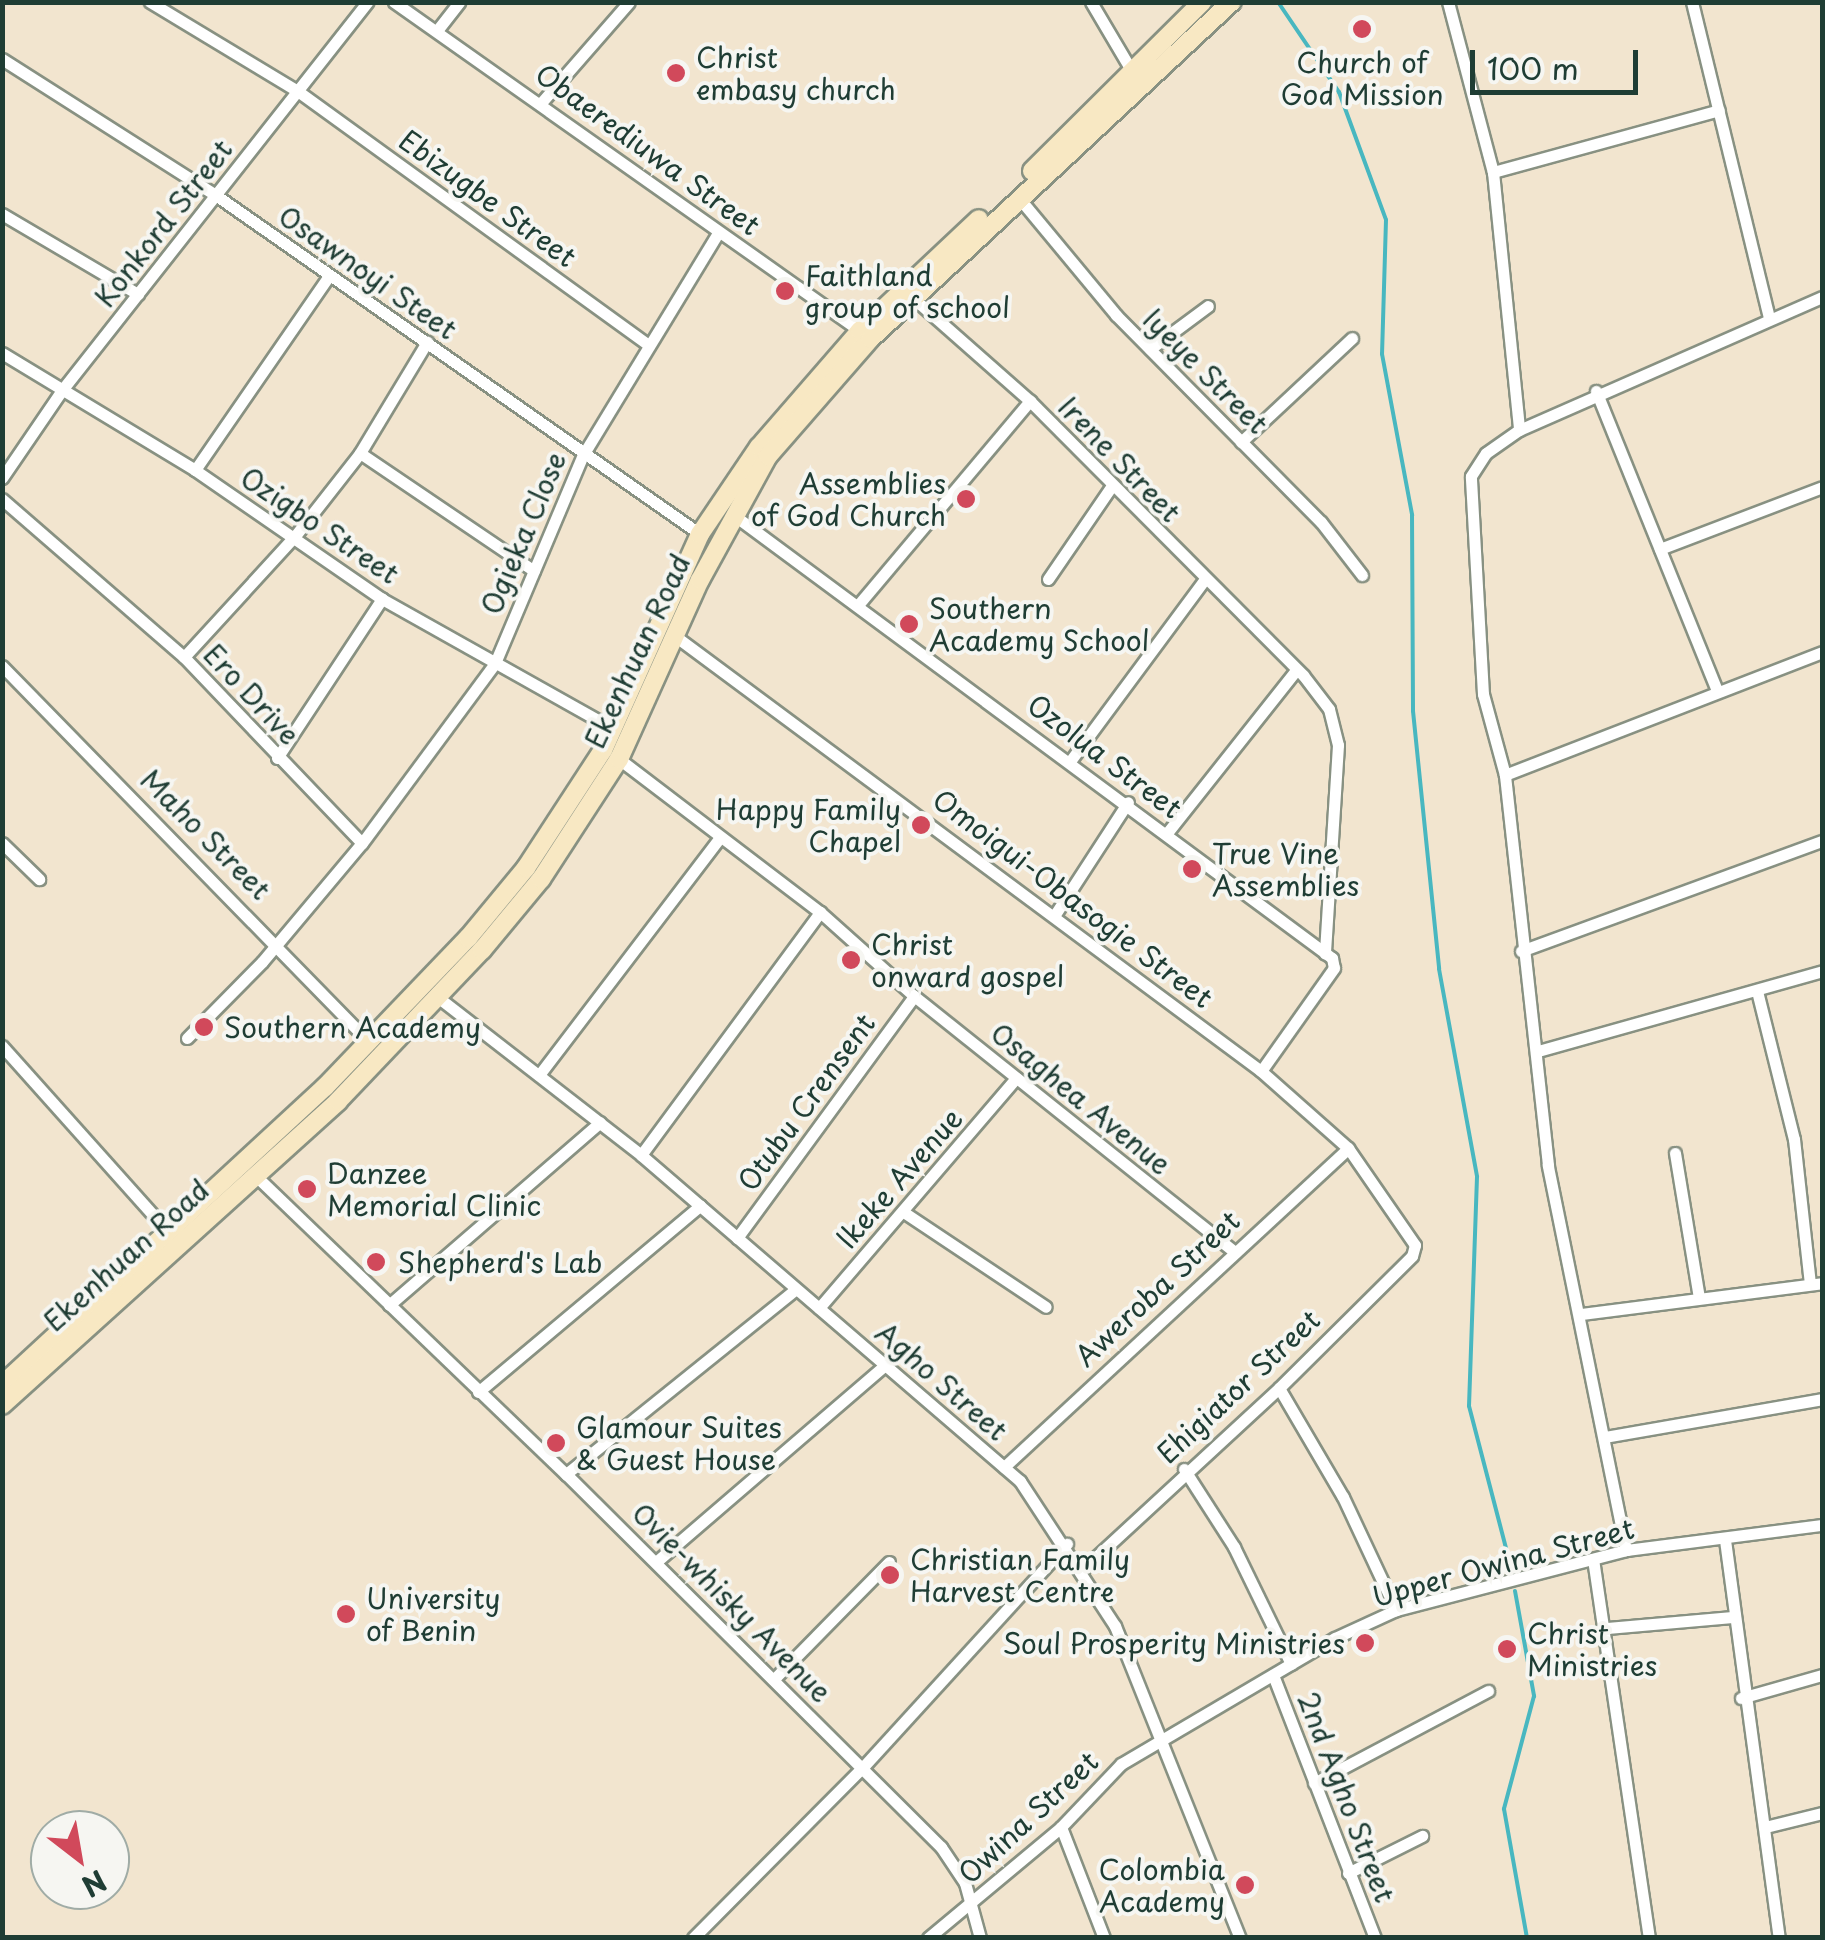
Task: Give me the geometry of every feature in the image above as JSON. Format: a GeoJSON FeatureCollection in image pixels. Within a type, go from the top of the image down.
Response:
{"type":"FeatureCollection","features":[{"type":"Feature","properties":{"kind":"main road","name":"Ekenhuan Road"},"geometry":{"type":"LineString","coordinates":[[2,1385],[166,1228],[244,1163],[369,1042],[432,992],[526,868],[614,729],[700,534],[759,447],[865,335],[1202,2]]}},
{"type":"Feature","properties":{"kind":"main road","name":"Ekenhuan Road"},"geometry":{"type":"LineString","coordinates":[[908,293],[1019,198],[1232,2]]}},
{"type":"Feature","properties":{"kind":"main road","name":"Ekenhuan Road"},"geometry":{"type":"LineString","coordinates":[[2,1405],[257,1176],[541,879],[619,759],[675,636],[768,456],[865,335]]}},
{"type":"Feature","properties":{"kind":"street","name":"Ebizugbe Street"},"geometry":{"type":"LineString","coordinates":[[150,2],[299,92],[648,344]]}},
{"type":"Feature","properties":{"kind":"street","name":"Konkord Street"},"geometry":{"type":"LineString","coordinates":[[2,478],[62,390],[367,2]]}},
{"type":"Feature","properties":{"kind":"street","name":"Obaerediuwa Street"},"geometry":{"type":"LineString","coordinates":[[394,2],[439,28],[718,233],[865,335]]}},
{"type":"Feature","properties":{"kind":"street"},"geometry":{"type":"LineString","coordinates":[[439,28],[459,2]]}},
{"type":"Feature","properties":{"kind":"street"},"geometry":{"type":"LineString","coordinates":[[540,104],[629,2]]}},
{"type":"Feature","properties":{"kind":"street"},"geometry":{"type":"LineString","coordinates":[[1091,2],[1133,73]]}},
{"type":"Feature","properties":{"kind":"street"},"geometry":{"type":"LineString","coordinates":[[1448,2],[1493,172],[1519,430]]}},
{"type":"Feature","properties":{"kind":"street"},"geometry":{"type":"LineString","coordinates":[[1692,2],[1769,319]]}},
{"type":"Feature","properties":{"kind":"street","name":"Osawnoyi Steet"},"geometry":{"type":"LineString","coordinates":[[2,59],[216,196],[700,534]]}},
{"type":"Feature","properties":{"kind":"street"},"geometry":{"type":"LineString","coordinates":[[1493,172],[1719,110]]}},
{"type":"Feature","properties":{"kind":"street","name":"Iyeye Street"},"geometry":{"type":"LineString","coordinates":[[1019,198],[1150,349],[1242,442],[1362,575]]}},
{"type":"Feature","properties":{"kind":"street"},"geometry":{"type":"LineString","coordinates":[[2,214],[138,294]]}},
{"type":"Feature","properties":{"kind":"street","name":"Ogieka Close"},"geometry":{"type":"LineString","coordinates":[[362,843],[494,663],[582,455],[718,233]]}},
{"type":"Feature","properties":{"kind":"street"},"geometry":{"type":"LineString","coordinates":[[196,470],[328,277]]}},
{"type":"Feature","properties":{"kind":"street","name":"Irene Street"},"geometry":{"type":"LineString","coordinates":[[908,293],[1030,402],[1296,670],[1329,710],[1338,732],[1325,954]]}},
{"type":"Feature","properties":{"kind":"street"},"geometry":{"type":"LineString","coordinates":[[1626,1550],[1548,1165],[1538,1051],[1521,951],[1506,775],[1483,694],[1471,476],[1486,452],[1519,430],[1596,391],[1822,296]]}},
{"type":"Feature","properties":{"kind":"street"},"geometry":{"type":"LineString","coordinates":[[1150,349],[1208,306]]}},
{"type":"Feature","properties":{"kind":"street"},"geometry":{"type":"LineString","coordinates":[[1242,442],[1352,338]]}},
{"type":"Feature","properties":{"kind":"street"},"geometry":{"type":"LineString","coordinates":[[184,657],[296,536],[360,452],[427,342]]}},
{"type":"Feature","properties":{"kind":"street","name":"Ozigbo Street"},"geometry":{"type":"LineString","coordinates":[[2,353],[196,470],[382,599],[614,729]]}},
{"type":"Feature","properties":{"kind":"street"},"geometry":{"type":"LineString","coordinates":[[1596,391],[1717,690]]}},
{"type":"Feature","properties":{"kind":"street"},"geometry":{"type":"LineString","coordinates":[[858,605],[1030,402]]}},
{"type":"Feature","properties":{"kind":"street"},"geometry":{"type":"LineString","coordinates":[[360,452],[534,571]]}},
{"type":"Feature","properties":{"kind":"street"},"geometry":{"type":"LineString","coordinates":[[1048,579],[1111,487]]}},
{"type":"Feature","properties":{"kind":"street"},"geometry":{"type":"LineString","coordinates":[[1660,549],[1822,487]]}},
{"type":"Feature","properties":{"kind":"street","name":"Ero Drive"},"geometry":{"type":"LineString","coordinates":[[2,498],[184,657],[362,843]]}},
{"type":"Feature","properties":{"kind":"street","name":"Ozolua Street"},"geometry":{"type":"LineString","coordinates":[[735,516],[1128,802],[1325,954]]}},
{"type":"Feature","properties":{"kind":"street"},"geometry":{"type":"LineString","coordinates":[[1070,760],[1204,580]]}},
{"type":"Feature","properties":{"kind":"street"},"geometry":{"type":"LineString","coordinates":[[277,758],[382,599]]}},
{"type":"Feature","properties":{"kind":"street","name":"Omoigui-Obasogie Street"},"geometry":{"type":"LineString","coordinates":[[675,636],[1056,913],[1260,1071],[1348,1148],[1410,1234]]}},
{"type":"Feature","properties":{"kind":"street"},"geometry":{"type":"LineString","coordinates":[[1506,775],[1822,652]]}},
{"type":"Feature","properties":{"kind":"street","name":"Maho Street"},"geometry":{"type":"LineString","coordinates":[[2,666],[279,943],[369,1042]]}},
{"type":"Feature","properties":{"kind":"street"},"geometry":{"type":"LineString","coordinates":[[1166,832],[1296,670]]}},
{"type":"Feature","properties":{"kind":"street","name":"Osaghea Avenue"},"geometry":{"type":"LineString","coordinates":[[619,759],[820,912],[914,996],[1232,1250]]}},
{"type":"Feature","properties":{"kind":"street"},"geometry":{"type":"LineString","coordinates":[[1056,913],[1128,802]]}},
{"type":"Feature","properties":{"kind":"street"},"geometry":{"type":"LineString","coordinates":[[539,1074],[720,837]]}},
{"type":"Feature","properties":{"kind":"street"},"geometry":{"type":"LineString","coordinates":[[1521,951],[1822,840]]}},
{"type":"Feature","properties":{"kind":"street"},"geometry":{"type":"LineString","coordinates":[[2,843],[39,879]]}},
{"type":"Feature","properties":{"kind":"street"},"geometry":{"type":"LineString","coordinates":[[187,1038],[279,943],[362,843]]}},
{"type":"Feature","properties":{"kind":"street"},"geometry":{"type":"LineString","coordinates":[[641,1155],[820,912]]}},
{"type":"Feature","properties":{"kind":"street"},"geometry":{"type":"LineString","coordinates":[[1260,1071],[1334,968],[1325,954]]}},
{"type":"Feature","properties":{"kind":"street"},"geometry":{"type":"LineString","coordinates":[[1538,1051],[1822,972]]}},
{"type":"Feature","properties":{"kind":"street"},"geometry":{"type":"LineString","coordinates":[[1581,1314],[1816,1283],[1794,1139],[1757,991]]}},
{"type":"Feature","properties":{"kind":"street","name":"Agho Street"},"geometry":{"type":"LineString","coordinates":[[432,992],[641,1155],[794,1291],[819,1308],[1004,1467],[1067,1544],[1082,1570],[1163,1736],[1240,1938]]}},
{"type":"Feature","properties":{"kind":"street","name":"Otubu Crensent"},"geometry":{"type":"LineString","coordinates":[[737,1238],[914,996]]}},
{"type":"Feature","properties":{"kind":"street"},"geometry":{"type":"LineString","coordinates":[[2,1046],[166,1228]]}},
{"type":"Feature","properties":{"kind":"street","name":"Ikeke Avenue"},"geometry":{"type":"LineString","coordinates":[[819,1308],[905,1213],[1016,1078]]}},
{"type":"Feature","properties":{"kind":"street"},"geometry":{"type":"LineString","coordinates":[[390,1305],[600,1122]]}},
{"type":"Feature","properties":{"kind":"street","name":"Aweroba Street"},"geometry":{"type":"LineString","coordinates":[[1004,1467],[1232,1250],[1348,1148]]}},
{"type":"Feature","properties":{"kind":"street"},"geometry":{"type":"LineString","coordinates":[[1675,1153],[1698,1298]]}},
{"type":"Feature","properties":{"kind":"street","name":"Ovie-whisky Avenue"},"geometry":{"type":"LineString","coordinates":[[257,1176],[656,1562],[942,1847],[965,1883],[980,1938]]}},
{"type":"Feature","properties":{"kind":"street"},"geometry":{"type":"LineString","coordinates":[[478,1392],[700,1206]]}},
{"type":"Feature","properties":{"kind":"street"},"geometry":{"type":"LineString","coordinates":[[905,1213],[1046,1307]]}},
{"type":"Feature","properties":{"kind":"street","name":"Ehigiator Street"},"geometry":{"type":"LineString","coordinates":[[1082,1570],[1184,1470],[1278,1388],[1412,1256],[1410,1234]]}},
{"type":"Feature","properties":{"kind":"street"},"geometry":{"type":"LineString","coordinates":[[566,1474],[794,1291]]}},
{"type":"Feature","properties":{"kind":"street"},"geometry":{"type":"LineString","coordinates":[[656,1562],[885,1365]]}},
{"type":"Feature","properties":{"kind":"street"},"geometry":{"type":"LineString","coordinates":[[1278,1388],[1343,1498],[1396,1610]]}},
{"type":"Feature","properties":{"kind":"street"},"geometry":{"type":"LineString","coordinates":[[1604,1436],[1822,1398]]}},
{"type":"Feature","properties":{"kind":"street"},"geometry":{"type":"LineString","coordinates":[[1184,1470],[1234,1547],[1291,1664]]}},
{"type":"Feature","properties":{"kind":"street","name":"Upper Owina Street"},"geometry":{"type":"LineString","coordinates":[[1163,1736],[1396,1610],[1626,1550],[1822,1525]]}},
{"type":"Feature","properties":{"kind":"street"},"geometry":{"type":"LineString","coordinates":[[1725,1540],[1741,1698],[1765,1827],[1779,1938]]}},
{"type":"Feature","properties":{"kind":"street"},"geometry":{"type":"LineString","coordinates":[[692,1938],[864,1766],[1067,1544]]}},
{"type":"Feature","properties":{"kind":"street"},"geometry":{"type":"LineString","coordinates":[[1593,1559],[1607,1628],[1649,1938]]}},
{"type":"Feature","properties":{"kind":"street"},"geometry":{"type":"LineString","coordinates":[[774,1679],[889,1562]]}},
{"type":"Feature","properties":{"kind":"street"},"geometry":{"type":"LineString","coordinates":[[1607,1628],[1733,1617]]}},
{"type":"Feature","properties":{"kind":"street","name":"2nd Agho Street"},"geometry":{"type":"LineString","coordinates":[[1273,1675],[1374,1938]]}},
{"type":"Feature","properties":{"kind":"street"},"geometry":{"type":"LineString","coordinates":[[1741,1698],[1822,1675]]}},
{"type":"Feature","properties":{"kind":"street"},"geometry":{"type":"LineString","coordinates":[[1314,1783],[1488,1692]]}},
{"type":"Feature","properties":{"kind":"street","name":"Owina Street"},"geometry":{"type":"LineString","coordinates":[[928,1938],[1060,1826],[1121,1764],[1163,1736]]}},
{"type":"Feature","properties":{"kind":"street"},"geometry":{"type":"LineString","coordinates":[[1765,1827],[1822,1813]]}},
{"type":"Feature","properties":{"kind":"street"},"geometry":{"type":"LineString","coordinates":[[1060,1826],[1104,1938]]}},
{"type":"Feature","properties":{"kind":"street"},"geometry":{"type":"LineString","coordinates":[[1348,1873],[1422,1836]]}},
{"type":"Feature","properties":{"kind":"waterway"},"geometry":{"type":"LineString","coordinates":[[1278,2],[1339,92],[1386,220],[1382,354],[1412,515],[1413,711],[1439,969],[1477,1177],[1469,1406],[1511,1567]]}},
{"type":"Feature","properties":{"kind":"waterway"},"geometry":{"type":"LineString","coordinates":[[1515,1591],[1534,1696],[1504,1809],[1527,1938]]}},
{"type":"Feature","properties":{"kind":"place","name":"Church of God Mission"},"geometry":{"type":"Point","coordinates":[1362,29]}},
{"type":"Feature","properties":{"kind":"place","name":"Christ embasy church"},"geometry":{"type":"Point","coordinates":[676,73]}},
{"type":"Feature","properties":{"kind":"place","name":"Faithland group of school"},"geometry":{"type":"Point","coordinates":[785,291]}},
{"type":"Feature","properties":{"kind":"place","name":"Assemblies of God Church"},"geometry":{"type":"Point","coordinates":[966,499]}},
{"type":"Feature","properties":{"kind":"place","name":"Southern Academy School"},"geometry":{"type":"Point","coordinates":[909,624]}},
{"type":"Feature","properties":{"kind":"place","name":"Happy Family Chapel"},"geometry":{"type":"Point","coordinates":[921,825]}},
{"type":"Feature","properties":{"kind":"place","name":"True Vine Assemblies"},"geometry":{"type":"Point","coordinates":[1192,869]}},
{"type":"Feature","properties":{"kind":"place","name":"Christ onward gospel"},"geometry":{"type":"Point","coordinates":[851,960]}},
{"type":"Feature","properties":{"kind":"place","name":"Southern Academy"},"geometry":{"type":"Point","coordinates":[204,1027]}},
{"type":"Feature","properties":{"kind":"place","name":"Danzee Memorial Clinic"},"geometry":{"type":"Point","coordinates":[307,1189]}},
{"type":"Feature","properties":{"kind":"place","name":"Shepherd's Lab"},"geometry":{"type":"Point","coordinates":[376,1262]}},
{"type":"Feature","properties":{"kind":"place","name":"Glamour Suites & Guest House"},"geometry":{"type":"Point","coordinates":[556,1443]}},
{"type":"Feature","properties":{"kind":"place","name":"Christian Family Harvest Centre"},"geometry":{"type":"Point","coordinates":[890,1575]}},
{"type":"Feature","properties":{"kind":"place","name":"University of Benin"},"geometry":{"type":"Point","coordinates":[346,1614]}},
{"type":"Feature","properties":{"kind":"place","name":"Soul Prosperity Ministries"},"geometry":{"type":"Point","coordinates":[1365,1643]}},
{"type":"Feature","properties":{"kind":"place","name":"Christ Ministries"},"geometry":{"type":"Point","coordinates":[1507,1649]}},
{"type":"Feature","properties":{"kind":"place","name":"Colombia Academy"},"geometry":{"type":"Point","coordinates":[1245,1885]}}]}
